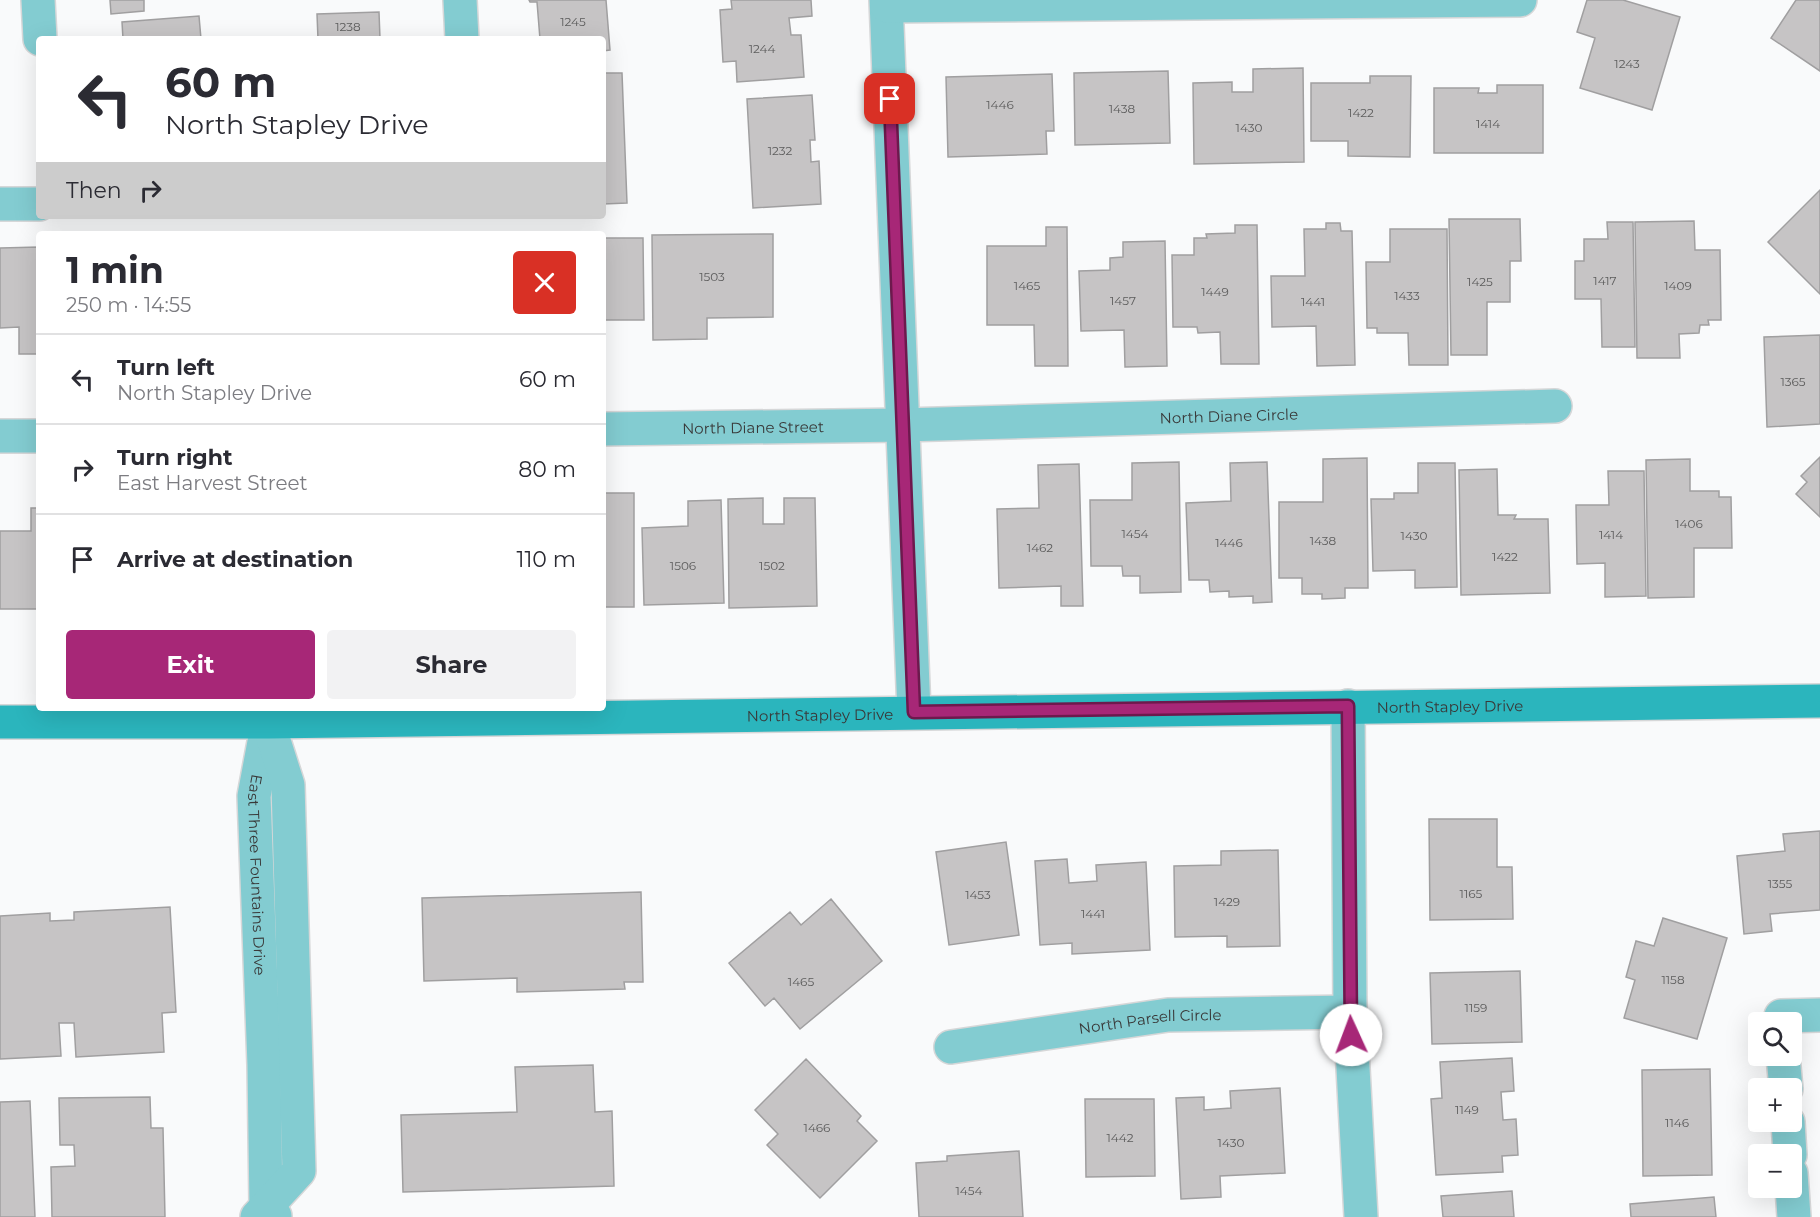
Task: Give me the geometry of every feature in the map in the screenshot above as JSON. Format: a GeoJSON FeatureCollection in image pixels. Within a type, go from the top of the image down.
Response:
{"type":"FeatureCollection","features":[{"type":"Feature","properties":{"kind":"main road","name":"North Stapley Drive"},"geometry":{"type":"LineString","coordinates":[[0,722],[268,722],[1820,700]]}},
{"type":"Feature","properties":{"kind":"street"},"geometry":{"type":"LineString","coordinates":[[38,0],[40,36]]}},
{"type":"Feature","properties":{"kind":"street"},"geometry":{"type":"LineString","coordinates":[[460,0],[462,36]]}},
{"type":"Feature","properties":{"kind":"street"},"geometry":{"type":"LineString","coordinates":[[914,712],[887,3],[1520,0]]}},
{"type":"Feature","properties":{"kind":"street"},"geometry":{"type":"LineString","coordinates":[[0,204],[36,204]]}},
{"type":"Feature","properties":{"kind":"street","name":"North Diane Circle"},"geometry":{"type":"LineString","coordinates":[[903,425],[1556,406]]}},
{"type":"Feature","properties":{"kind":"street","name":"North Diane Street"},"geometry":{"type":"LineString","coordinates":[[606,429],[903,425]]}},
{"type":"Feature","properties":{"kind":"street"},"geometry":{"type":"LineString","coordinates":[[0,436],[36,436]]}},
{"type":"Feature","properties":{"kind":"street"},"geometry":{"type":"LineString","coordinates":[[1348,706],[1350,1012],[1361,1217]]}},
{"type":"Feature","properties":{"kind":"street","name":"East Three Fountains Drive"},"geometry":{"type":"LineString","coordinates":[[267,1213],[254,796],[268,722]]}},
{"type":"Feature","properties":{"kind":"street","name":"North Parsell Circle"},"geometry":{"type":"LineString","coordinates":[[951,1047],[1168,1015],[1350,1012]]}},
{"type":"Feature","properties":{"kind":"street"},"geometry":{"type":"LineString","coordinates":[[1802,1017],[1820,1015]]}},
{"type":"Feature","properties":{"kind":"street"},"geometry":{"type":"LineString","coordinates":[[1793,1198],[1794,1217]]}},
{"type":"Feature","properties":{"kind":"building"},"geometry":{"type":"Polygon","coordinates":[[[110,0],[144,0],[144,11],[111,14],[110,0]]]}},
{"type":"Feature","properties":{"kind":"building"},"geometry":{"type":"Polygon","coordinates":[[[529,0],[606,0],[610,50],[606,51],[606,36],[540,36],[537,2],[529,0]]]}},
{"type":"Feature","properties":{"kind":"building"},"geometry":{"type":"Polygon","coordinates":[[[731,0],[811,0],[812,16],[789,18],[791,35],[801,35],[804,77],[737,82],[736,61],[723,62],[720,10],[732,9],[731,0]]]}},
{"type":"Feature","properties":{"kind":"building"},"geometry":{"type":"Polygon","coordinates":[[[1587,0],[1623,0],[1680,17],[1652,110],[1580,88],[1595,38],[1577,32],[1587,0]]]}},
{"type":"Feature","properties":{"kind":"building"},"geometry":{"type":"Polygon","coordinates":[[[1796,0],[1820,0],[1820,71],[1771,38],[1796,0]]]}},
{"type":"Feature","properties":{"kind":"building"},"geometry":{"type":"Polygon","coordinates":[[[379,12],[380,36],[318,36],[317,14],[379,12]]]}},
{"type":"Feature","properties":{"kind":"building"},"geometry":{"type":"Polygon","coordinates":[[[199,16],[201,36],[123,36],[122,22],[199,16]]]}},
{"type":"Feature","properties":{"kind":"building"},"geometry":{"type":"Polygon","coordinates":[[[1303,68],[1304,162],[1194,164],[1193,83],[1232,82],[1232,92],[1253,92],[1253,69],[1303,68]]]}},
{"type":"Feature","properties":{"kind":"building"},"geometry":{"type":"Polygon","coordinates":[[[1168,71],[1170,143],[1075,145],[1074,73],[1168,71]]]}},
{"type":"Feature","properties":{"kind":"building"},"geometry":{"type":"Polygon","coordinates":[[[606,73],[622,73],[627,203],[606,204],[606,73]]]}},
{"type":"Feature","properties":{"kind":"building"},"geometry":{"type":"Polygon","coordinates":[[[1052,74],[1054,131],[1046,131],[1047,154],[948,157],[946,77],[1052,74]]]}},
{"type":"Feature","properties":{"kind":"building"},"geometry":{"type":"Polygon","coordinates":[[[1370,76],[1411,76],[1410,157],[1348,156],[1348,141],[1311,141],[1311,83],[1370,83],[1370,76]]]}},
{"type":"Feature","properties":{"kind":"building"},"geometry":{"type":"Polygon","coordinates":[[[1497,85],[1543,85],[1543,153],[1434,153],[1434,88],[1479,88],[1478,93],[1497,93],[1497,85]]]}},
{"type":"Feature","properties":{"kind":"building"},"geometry":{"type":"Polygon","coordinates":[[[812,95],[815,140],[810,140],[811,162],[819,161],[821,204],[753,208],[747,99],[812,95]]]}},
{"type":"Feature","properties":{"kind":"building"},"geometry":{"type":"Polygon","coordinates":[[[1820,190],[1820,294],[1768,242],[1820,190]]]}},
{"type":"Feature","properties":{"kind":"building"},"geometry":{"type":"Polygon","coordinates":[[[1449,219],[1520,219],[1521,261],[1510,261],[1510,302],[1487,302],[1487,355],[1451,355],[1449,219]]]}},
{"type":"Feature","properties":{"kind":"building"},"geometry":{"type":"Polygon","coordinates":[[[1694,221],[1695,250],[1720,250],[1721,320],[1708,320],[1709,325],[1700,325],[1699,333],[1679,334],[1680,358],[1637,358],[1635,222],[1694,221]]]}},
{"type":"Feature","properties":{"kind":"building"},"geometry":{"type":"Polygon","coordinates":[[[1607,222],[1633,222],[1635,347],[1602,347],[1601,299],[1575,299],[1575,261],[1584,261],[1584,239],[1608,239],[1607,222]]]}},
{"type":"Feature","properties":{"kind":"building"},"geometry":{"type":"Polygon","coordinates":[[[1326,223],[1340,223],[1341,231],[1352,231],[1355,365],[1317,366],[1316,326],[1272,327],[1271,276],[1305,276],[1304,229],[1326,229],[1326,223]]]}},
{"type":"Feature","properties":{"kind":"building"},"geometry":{"type":"Polygon","coordinates":[[[1235,225],[1257,225],[1259,364],[1221,364],[1220,332],[1198,333],[1197,327],[1173,327],[1172,255],[1194,255],[1194,238],[1207,238],[1206,234],[1235,233],[1235,225]]]}},
{"type":"Feature","properties":{"kind":"building"},"geometry":{"type":"Polygon","coordinates":[[[1046,227],[1067,227],[1068,366],[1035,366],[1034,325],[987,325],[987,246],[1046,246],[1046,227]]]}},
{"type":"Feature","properties":{"kind":"building"},"geometry":{"type":"Polygon","coordinates":[[[1390,229],[1447,229],[1448,365],[1409,365],[1408,333],[1377,333],[1377,328],[1367,328],[1366,262],[1390,262],[1390,229]]]}},
{"type":"Feature","properties":{"kind":"building"},"geometry":{"type":"Polygon","coordinates":[[[773,234],[773,317],[707,318],[707,339],[653,340],[652,235],[773,234]]]}},
{"type":"Feature","properties":{"kind":"building"},"geometry":{"type":"Polygon","coordinates":[[[606,238],[643,238],[644,320],[606,320],[606,238]]]}},
{"type":"Feature","properties":{"kind":"building"},"geometry":{"type":"Polygon","coordinates":[[[1165,241],[1167,366],[1125,367],[1124,330],[1081,331],[1079,271],[1110,270],[1110,258],[1123,257],[1123,242],[1165,241]]]}},
{"type":"Feature","properties":{"kind":"building"},"geometry":{"type":"Polygon","coordinates":[[[36,247],[36,354],[19,354],[19,327],[0,328],[0,248],[36,247]]]}},
{"type":"Feature","properties":{"kind":"building"},"geometry":{"type":"Polygon","coordinates":[[[1820,335],[1820,424],[1767,427],[1764,337],[1820,335]]]}},
{"type":"Feature","properties":{"kind":"building"},"geometry":{"type":"Polygon","coordinates":[[[1820,457],[1820,517],[1796,494],[1807,482],[1801,476],[1820,457]]]}},
{"type":"Feature","properties":{"kind":"building"},"geometry":{"type":"Polygon","coordinates":[[[1367,458],[1368,588],[1345,588],[1345,598],[1322,599],[1322,594],[1302,594],[1302,578],[1279,578],[1279,502],[1323,502],[1323,459],[1367,458]]]}},
{"type":"Feature","properties":{"kind":"building"},"geometry":{"type":"Polygon","coordinates":[[[1690,459],[1690,491],[1719,491],[1719,497],[1731,497],[1732,548],[1694,548],[1694,597],[1648,598],[1646,460],[1690,459]]]}},
{"type":"Feature","properties":{"kind":"building"},"geometry":{"type":"Polygon","coordinates":[[[1179,462],[1181,592],[1140,593],[1140,576],[1123,576],[1122,566],[1091,566],[1090,500],[1132,500],[1132,463],[1179,462]]]}},
{"type":"Feature","properties":{"kind":"building"},"geometry":{"type":"Polygon","coordinates":[[[1267,462],[1272,602],[1253,603],[1253,596],[1229,597],[1229,591],[1210,592],[1209,580],[1189,580],[1186,503],[1231,501],[1230,463],[1267,462]]]}},
{"type":"Feature","properties":{"kind":"building"},"geometry":{"type":"Polygon","coordinates":[[[1418,463],[1455,463],[1457,587],[1415,588],[1415,570],[1373,571],[1371,499],[1394,499],[1394,493],[1418,493],[1418,463]]]}},
{"type":"Feature","properties":{"kind":"building"},"geometry":{"type":"Polygon","coordinates":[[[1079,464],[1083,606],[1061,606],[1061,586],[999,588],[997,509],[1039,508],[1038,465],[1079,464]]]}},
{"type":"Feature","properties":{"kind":"building"},"geometry":{"type":"Polygon","coordinates":[[[1497,469],[1498,515],[1516,515],[1514,519],[1548,519],[1550,593],[1461,595],[1459,470],[1497,469]]]}},
{"type":"Feature","properties":{"kind":"building"},"geometry":{"type":"Polygon","coordinates":[[[1608,471],[1644,471],[1646,596],[1605,597],[1605,563],[1577,564],[1576,505],[1609,505],[1608,471]]]}},
{"type":"Feature","properties":{"kind":"building"},"geometry":{"type":"Polygon","coordinates":[[[606,493],[634,493],[634,607],[606,607],[606,493]]]}},
{"type":"Feature","properties":{"kind":"building"},"geometry":{"type":"Polygon","coordinates":[[[763,498],[763,524],[784,524],[784,498],[815,498],[817,606],[729,608],[728,499],[763,498]]]}},
{"type":"Feature","properties":{"kind":"building"},"geometry":{"type":"Polygon","coordinates":[[[721,500],[724,603],[644,605],[642,528],[688,526],[688,501],[721,500]]]}},
{"type":"Feature","properties":{"kind":"building"},"geometry":{"type":"Polygon","coordinates":[[[31,508],[36,508],[36,609],[0,609],[0,531],[31,531],[31,508]]]}},
{"type":"Feature","properties":{"kind":"building"},"geometry":{"type":"Polygon","coordinates":[[[1429,819],[1497,819],[1497,867],[1512,867],[1513,919],[1430,920],[1429,819]]]}},
{"type":"Feature","properties":{"kind":"building"},"geometry":{"type":"Polygon","coordinates":[[[1820,831],[1820,910],[1770,914],[1772,931],[1744,934],[1737,856],[1785,851],[1783,834],[1820,831]]]}},
{"type":"Feature","properties":{"kind":"building"},"geometry":{"type":"Polygon","coordinates":[[[1006,842],[1019,935],[949,945],[936,852],[1006,842]]]}},
{"type":"Feature","properties":{"kind":"building"},"geometry":{"type":"Polygon","coordinates":[[[1278,850],[1280,946],[1227,947],[1227,936],[1175,937],[1174,866],[1221,865],[1221,851],[1278,850]]]}},
{"type":"Feature","properties":{"kind":"building"},"geometry":{"type":"Polygon","coordinates":[[[1067,859],[1069,883],[1097,881],[1096,865],[1146,862],[1150,950],[1072,954],[1072,943],[1040,945],[1035,861],[1067,859]]]}},
{"type":"Feature","properties":{"kind":"building"},"geometry":{"type":"Polygon","coordinates":[[[641,892],[643,982],[624,982],[625,989],[517,992],[517,978],[424,981],[422,898],[641,892]]]}},
{"type":"Feature","properties":{"kind":"building"},"geometry":{"type":"Polygon","coordinates":[[[831,899],[882,961],[800,1029],[774,998],[765,1006],[729,963],[790,912],[801,925],[831,899]]]}},
{"type":"Feature","properties":{"kind":"building"},"geometry":{"type":"Polygon","coordinates":[[[170,907],[176,1012],[162,1013],[164,1052],[76,1057],[74,1023],[59,1023],[61,1056],[0,1059],[0,916],[50,913],[50,921],[74,920],[74,912],[170,907]]]}},
{"type":"Feature","properties":{"kind":"building"},"geometry":{"type":"Polygon","coordinates":[[[1663,918],[1727,938],[1697,1039],[1624,1018],[1635,980],[1626,977],[1636,941],[1654,946],[1663,918]]]}},
{"type":"Feature","properties":{"kind":"building"},"geometry":{"type":"Polygon","coordinates":[[[1520,971],[1522,1042],[1432,1044],[1430,973],[1520,971]]]}},
{"type":"Feature","properties":{"kind":"building"},"geometry":{"type":"Polygon","coordinates":[[[1512,1058],[1514,1091],[1501,1092],[1503,1120],[1516,1119],[1518,1155],[1502,1156],[1503,1172],[1436,1175],[1431,1099],[1442,1098],[1440,1062],[1512,1058]]]}},
{"type":"Feature","properties":{"kind":"building"},"geometry":{"type":"Polygon","coordinates":[[[806,1059],[861,1116],[857,1121],[877,1141],[820,1198],[767,1145],[778,1134],[755,1110],[806,1059]]]}},
{"type":"Feature","properties":{"kind":"building"},"geometry":{"type":"Polygon","coordinates":[[[593,1065],[595,1112],[612,1111],[614,1186],[403,1192],[401,1115],[517,1112],[515,1067],[593,1065]]]}},
{"type":"Feature","properties":{"kind":"building"},"geometry":{"type":"Polygon","coordinates":[[[1710,1069],[1712,1175],[1643,1176],[1642,1070],[1710,1069]]]}},
{"type":"Feature","properties":{"kind":"building"},"geometry":{"type":"Polygon","coordinates":[[[1280,1088],[1285,1173],[1220,1176],[1221,1197],[1181,1199],[1176,1098],[1204,1097],[1204,1110],[1231,1108],[1230,1091],[1280,1088]]]}},
{"type":"Feature","properties":{"kind":"building"},"geometry":{"type":"Polygon","coordinates":[[[150,1097],[151,1128],[163,1128],[165,1217],[52,1217],[51,1167],[75,1166],[74,1145],[60,1145],[59,1098],[150,1097]]]}},
{"type":"Feature","properties":{"kind":"building"},"geometry":{"type":"Polygon","coordinates":[[[1085,1099],[1154,1099],[1155,1176],[1086,1177],[1085,1099]]]}},
{"type":"Feature","properties":{"kind":"building"},"geometry":{"type":"Polygon","coordinates":[[[30,1101],[35,1217],[0,1217],[0,1102],[30,1101]]]}},
{"type":"Feature","properties":{"kind":"building"},"geometry":{"type":"Polygon","coordinates":[[[1019,1151],[1023,1217],[919,1217],[916,1163],[947,1161],[947,1156],[1019,1151]]]}},
{"type":"Feature","properties":{"kind":"building"},"geometry":{"type":"Polygon","coordinates":[[[1512,1191],[1514,1217],[1443,1217],[1441,1196],[1512,1191]]]}},
{"type":"Feature","properties":{"kind":"building"},"geometry":{"type":"Polygon","coordinates":[[[1714,1197],[1716,1217],[1631,1217],[1630,1204],[1714,1197]]]}},
{"type":"Feature","properties":{"kind":"route"},"geometry":{"type":"LineString","coordinates":[[890,99],[914,712],[1348,706],[1351,1035]]}}]}
